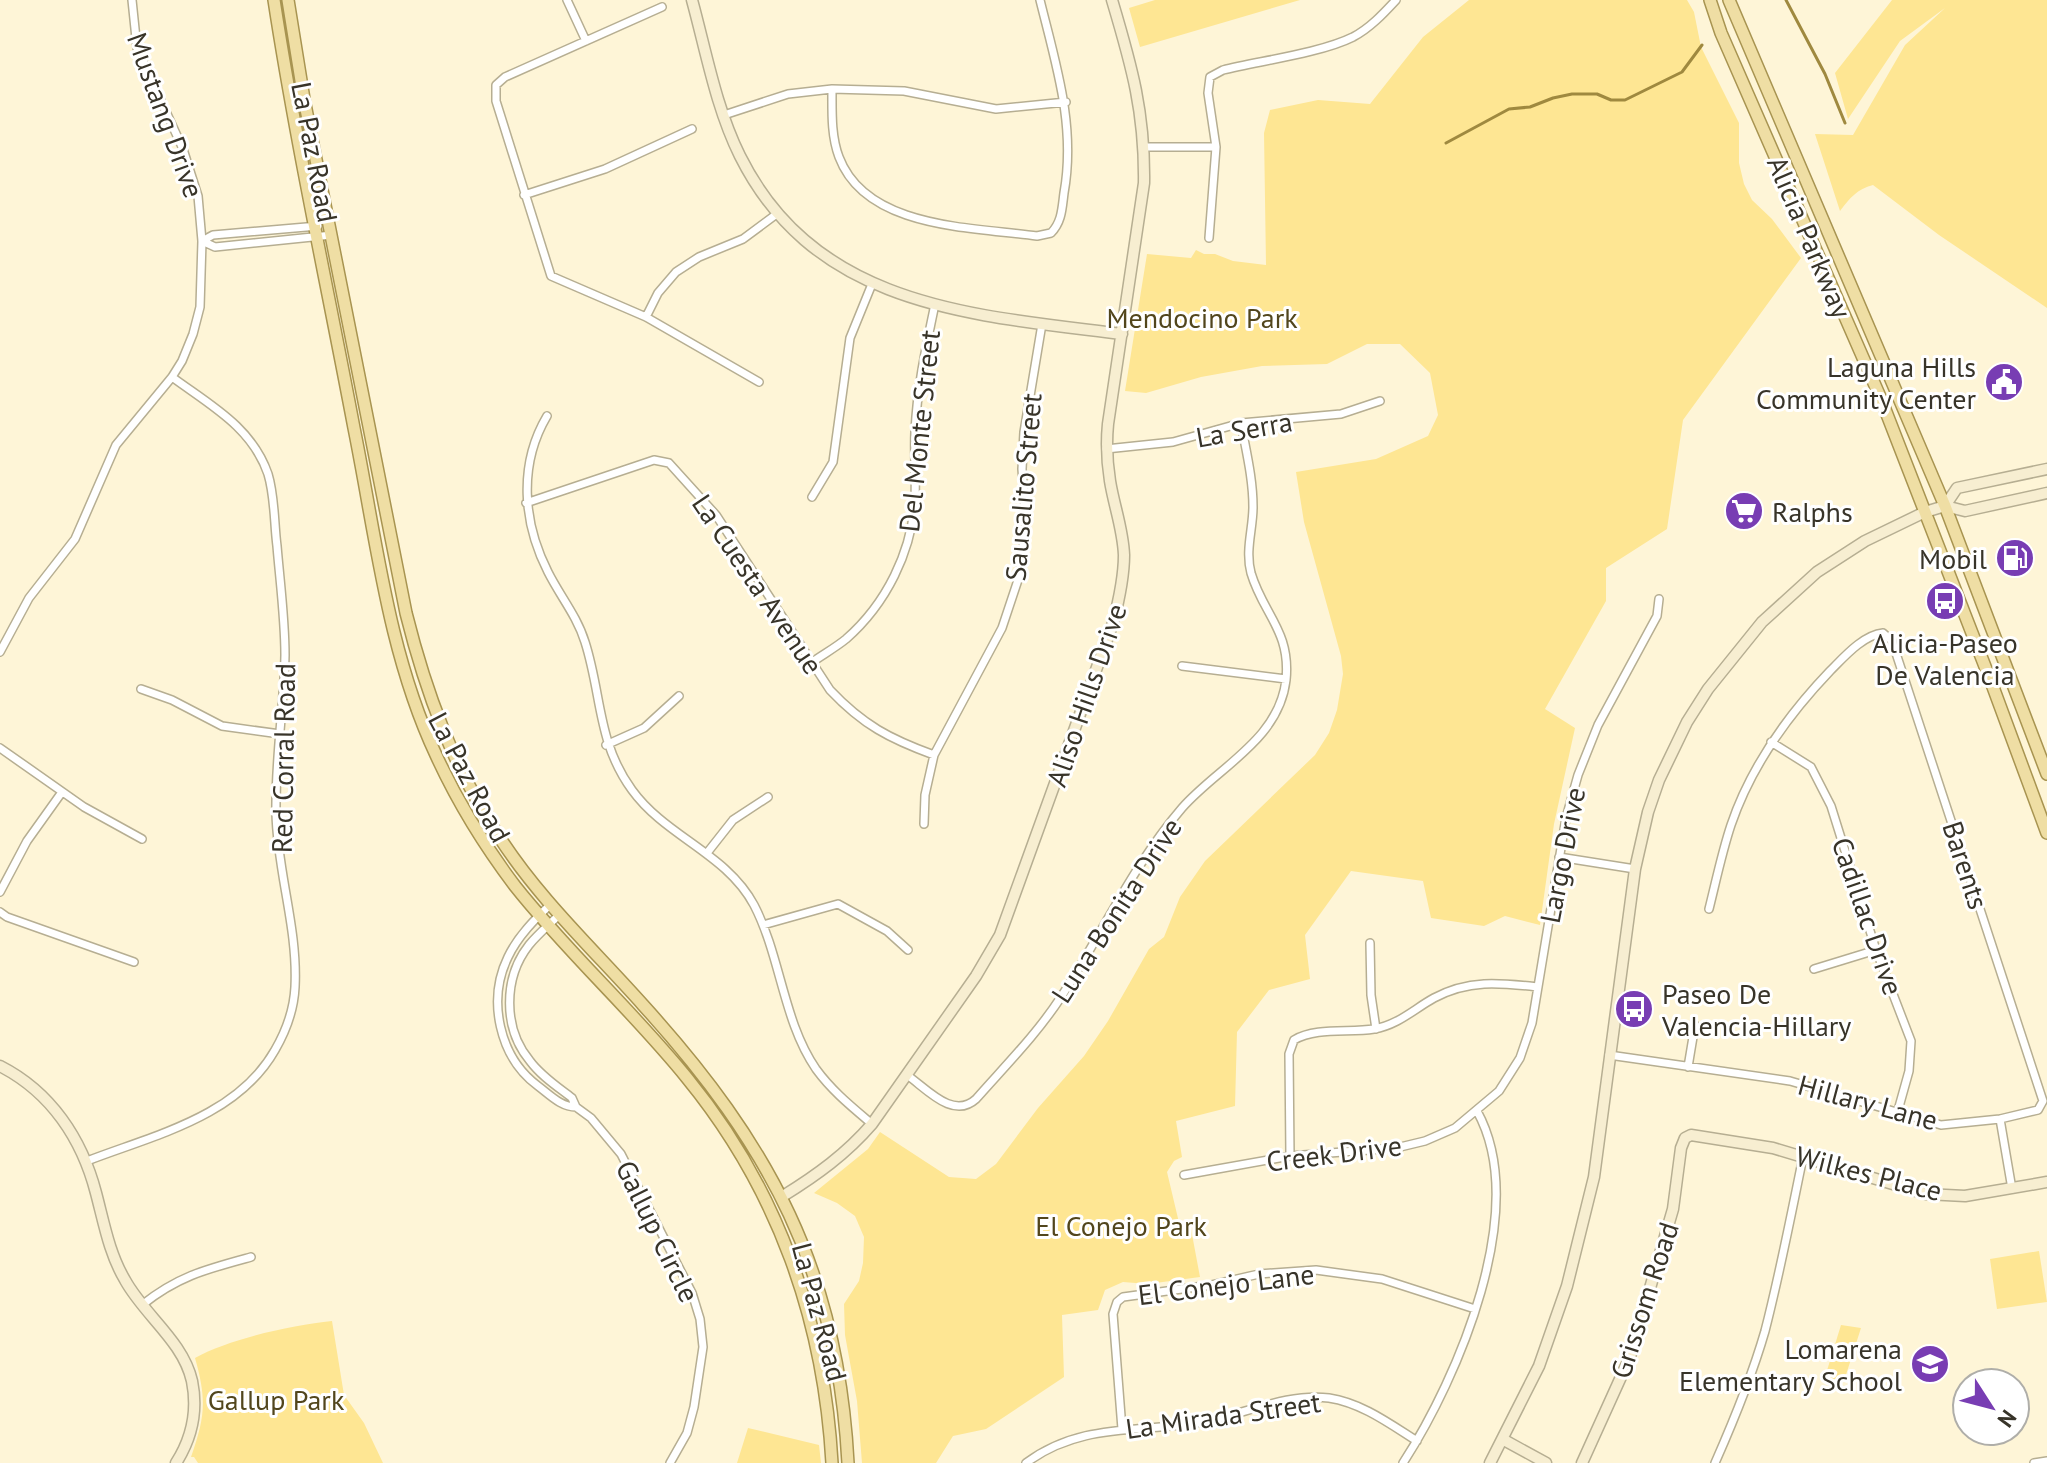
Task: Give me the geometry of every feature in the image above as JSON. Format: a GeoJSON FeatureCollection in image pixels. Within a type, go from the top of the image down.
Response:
{"type":"FeatureCollection","features":[{"type":"Feature","properties":{"kind":"main road","name":"La Paz Road"},"geometry":{"type":"LineString","coordinates":[[274,0],[291,107],[391,619],[426,733],[459,801],[490,850],[540,915],[687,1077],[744,1158],[788,1248],[810,1315],[825,1384],[832,1463]]}},
{"type":"Feature","properties":{"kind":"main road","name":"La Paz Road"},"geometry":{"type":"LineString","coordinates":[[288,0],[304,99],[406,613],[426,687],[449,747],[482,810],[520,867],[700,1069],[749,1138],[783,1196],[809,1259],[831,1332],[843,1402],[848,1463]]}},
{"type":"Feature","properties":{"kind":"main road","name":"Alicia Parkway"},"geometry":{"type":"LineString","coordinates":[[1710,0],[1721,33],[1881,399],[2047,833]]}},
{"type":"Feature","properties":{"kind":"main road","name":"Alicia Parkway"},"geometry":{"type":"LineString","coordinates":[[1729,0],[1945,506],[2045,769]]}},
{"type":"Feature","properties":{"kind":"main road"},"geometry":{"type":"LineString","coordinates":[[1847,323],[1863,315]]}},
{"type":"Feature","properties":{"kind":"main road"},"geometry":{"type":"LineString","coordinates":[[2024,770],[2045,769]]}},
{"type":"Feature","properties":{"kind":"street","name":"Mustang Drive"},"geometry":{"type":"LineString","coordinates":[[0,652],[22,609],[75,539],[116,445],[172,377],[193,334],[200,307],[202,241],[198,196],[192,172],[137,48],[132,0]]}},
{"type":"Feature","properties":{"kind":"street"},"geometry":{"type":"LineString","coordinates":[[567,0],[586,41]]}},
{"type":"Feature","properties":{"kind":"street"},"geometry":{"type":"LineString","coordinates":[[692,0],[724,115],[740,156],[778,213],[823,256],[872,284],[905,297],[1042,324],[1122,334]]}},
{"type":"Feature","properties":{"kind":"street"},"geometry":{"type":"LineString","coordinates":[[832,89],[832,132],[839,159],[853,182],[871,200],[896,214],[918,219],[1037,236],[1051,233],[1059,221],[1068,172],[1070,138],[1066,102],[1040,0]]}},
{"type":"Feature","properties":{"kind":"street","name":"Aliso Hills Drive"},"geometry":{"type":"LineString","coordinates":[[769,1205],[829,1166],[853,1146],[872,1124],[976,976],[1000,935],[1113,623],[1121,590],[1124,554],[1106,449],[1144,183],[1145,147],[1134,74],[1112,0]]}},
{"type":"Feature","properties":{"kind":"street"},"geometry":{"type":"LineString","coordinates":[[1209,238],[1216,147],[1208,85],[1210,77],[1216,72],[1352,37],[1374,23],[1396,0]]}},
{"type":"Feature","properties":{"kind":"street"},"geometry":{"type":"LineString","coordinates":[[662,7],[505,77],[496,85],[496,101],[551,276],[646,317],[759,382]]}},
{"type":"Feature","properties":{"kind":"street"},"geometry":{"type":"LineString","coordinates":[[724,115],[788,94],[832,89],[904,91],[996,109],[1066,102]]}},
{"type":"Feature","properties":{"kind":"street"},"geometry":{"type":"LineString","coordinates":[[524,195],[605,169],[692,129]]}},
{"type":"Feature","properties":{"kind":"street"},"geometry":{"type":"LineString","coordinates":[[1145,147],[1216,147]]}},
{"type":"Feature","properties":{"kind":"street"},"geometry":{"type":"LineString","coordinates":[[646,317],[658,293],[676,272],[699,257],[743,239],[778,213]]}},
{"type":"Feature","properties":{"kind":"street"},"geometry":{"type":"LineString","coordinates":[[202,241],[213,235],[331,230]]}},
{"type":"Feature","properties":{"kind":"street"},"geometry":{"type":"LineString","coordinates":[[812,497],[833,462],[850,338],[872,284]]}},
{"type":"Feature","properties":{"kind":"street","name":"Del Monte Street"},"geometry":{"type":"LineString","coordinates":[[811,663],[845,639],[876,608],[901,561],[915,502],[919,380],[935,304]]}},
{"type":"Feature","properties":{"kind":"street","name":"Sausalito Street"},"geometry":{"type":"LineString","coordinates":[[924,824],[925,795],[934,755],[1002,628],[1020,574],[1026,523],[1022,469],[1024,432],[1042,324]]}},
{"type":"Feature","properties":{"kind":"street","name":"Red Corral Road"},"geometry":{"type":"LineString","coordinates":[[87,1161],[208,1114],[234,1097],[255,1078],[275,1050],[289,1019],[295,991],[296,962],[277,843],[284,634],[272,490],[247,434],[172,377]]}},
{"type":"Feature","properties":{"kind":"street","name":"La Serra"},"geometry":{"type":"LineString","coordinates":[[1106,449],[1173,442],[1241,423],[1341,414],[1380,401]]}},
{"type":"Feature","properties":{"kind":"street"},"geometry":{"type":"LineString","coordinates":[[547,416],[535,436],[527,475],[526,503],[537,546],[585,640],[606,745],[618,769],[651,813],[724,866],[743,887],[763,925],[805,1049],[830,1086],[872,1124]]}},
{"type":"Feature","properties":{"kind":"street","name":"Luna Bonita Drive"},"geometry":{"type":"LineString","coordinates":[[907,1075],[951,1107],[964,1107],[976,1099],[1061,998],[1129,882],[1182,808],[1272,722],[1282,700],[1286,650],[1279,627],[1259,593],[1251,571],[1248,545],[1253,486],[1241,423]]}},
{"type":"Feature","properties":{"kind":"street","name":"La Cuesta Avenue"},"geometry":{"type":"LineString","coordinates":[[526,503],[654,460],[669,463],[716,515],[830,690],[872,728],[895,741],[934,755]]}},
{"type":"Feature","properties":{"kind":"street"},"geometry":{"type":"LineString","coordinates":[[1945,506],[1957,488],[2047,469]]}},
{"type":"Feature","properties":{"kind":"street"},"geometry":{"type":"LineString","coordinates":[[1490,1463],[1539,1366],[1567,1286],[1594,1177],[1635,869],[1648,812],[1673,748],[1708,689],[1731,659],[1762,622],[1817,572],[1865,541],[1925,512],[1945,506],[1965,511],[2047,493]]}},
{"type":"Feature","properties":{"kind":"street","name":"Largo Drive"},"geometry":{"type":"LineString","coordinates":[[1477,1111],[1499,1091],[1520,1058],[1532,1023],[1566,818],[1578,775],[1598,725],[1657,616],[1659,599]]}},
{"type":"Feature","properties":{"kind":"street","name":"Barents"},"geometry":{"type":"LineString","coordinates":[[1771,742],[1805,698],[1871,634],[1883,633],[1892,641],[2043,1101]]}},
{"type":"Feature","properties":{"kind":"street"},"geometry":{"type":"LineString","coordinates":[[1182,666],[1286,679]]}},
{"type":"Feature","properties":{"kind":"street"},"geometry":{"type":"LineString","coordinates":[[141,689],[172,700],[222,726],[280,734]]}},
{"type":"Feature","properties":{"kind":"street"},"geometry":{"type":"LineString","coordinates":[[606,745],[644,728],[679,696]]}},
{"type":"Feature","properties":{"kind":"street"},"geometry":{"type":"LineString","coordinates":[[1709,909],[1731,825],[1752,774],[1771,742]]}},
{"type":"Feature","properties":{"kind":"street","name":"Cadillac Drive"},"geometry":{"type":"LineString","coordinates":[[1771,742],[1811,767],[1831,806],[1876,950],[1911,1041],[1909,1071],[1897,1114]]}},
{"type":"Feature","properties":{"kind":"street"},"geometry":{"type":"LineString","coordinates":[[0,748],[62,792],[142,839]]}},
{"type":"Feature","properties":{"kind":"street"},"geometry":{"type":"LineString","coordinates":[[0,892],[27,841],[62,792]]}},
{"type":"Feature","properties":{"kind":"street"},"geometry":{"type":"LineString","coordinates":[[707,853],[733,820],[768,797]]}},
{"type":"Feature","properties":{"kind":"street"},"geometry":{"type":"LineString","coordinates":[[1559,857],[1635,869]]}},
{"type":"Feature","properties":{"kind":"street","name":"Gallup Circle"},"geometry":{"type":"LineString","coordinates":[[551,904],[518,940],[506,962],[497,1010],[505,1041],[520,1068],[534,1084],[566,1107],[576,1107]]}},
{"type":"Feature","properties":{"kind":"street"},"geometry":{"type":"LineString","coordinates":[[763,925],[838,904],[887,931],[908,950]]}},
{"type":"Feature","properties":{"kind":"street"},"geometry":{"type":"LineString","coordinates":[[0,912],[134,962]]}},
{"type":"Feature","properties":{"kind":"street","name":"Gallup Circle"},"geometry":{"type":"LineString","coordinates":[[560,914],[528,946],[517,966],[508,1006],[516,1036],[530,1061],[572,1098],[576,1107],[600,1127],[621,1154],[692,1293],[700,1319],[703,1347],[687,1433],[670,1463]]}},
{"type":"Feature","properties":{"kind":"street"},"geometry":{"type":"LineString","coordinates":[[1370,943],[1371,995],[1376,1029]]}},
{"type":"Feature","properties":{"kind":"street"},"geometry":{"type":"LineString","coordinates":[[1814,969],[1876,950]]}},
{"type":"Feature","properties":{"kind":"street"},"geometry":{"type":"LineString","coordinates":[[1290,1156],[1289,1054],[1294,1040],[1309,1034],[1376,1029],[1395,1023],[1454,989],[1480,982],[1538,987]]}},
{"type":"Feature","properties":{"kind":"street"},"geometry":{"type":"LineString","coordinates":[[1688,1067],[1695,1025]]}},
{"type":"Feature","properties":{"kind":"street","name":"Hillary Lane"},"geometry":{"type":"LineString","coordinates":[[1609,1055],[1790,1081],[1941,1125],[2000,1119],[2038,1110],[2043,1101]]}},
{"type":"Feature","properties":{"kind":"street"},"geometry":{"type":"LineString","coordinates":[[0,1066],[40,1093],[74,1135],[87,1161],[114,1259],[125,1281],[185,1360],[191,1379],[194,1417],[176,1463]]}},
{"type":"Feature","properties":{"kind":"street"},"geometry":{"type":"LineString","coordinates":[[1403,1463],[1446,1388],[1475,1309],[1497,1203],[1496,1173],[1490,1144],[1477,1111]]}},
{"type":"Feature","properties":{"kind":"street","name":"Creek Drive"},"geometry":{"type":"LineString","coordinates":[[1184,1175],[1290,1156],[1396,1148],[1425,1141],[1455,1128],[1477,1111]]}},
{"type":"Feature","properties":{"kind":"street"},"geometry":{"type":"LineString","coordinates":[[2000,1119],[2012,1189]]}},
{"type":"Feature","properties":{"kind":"street","name":"Wilkes Place"},"geometry":{"type":"LineString","coordinates":[[1691,1135],[1773,1148],[1926,1194],[1965,1196],[2047,1182]]}},
{"type":"Feature","properties":{"kind":"street","name":"Grissom Road"},"geometry":{"type":"LineString","coordinates":[[1582,1463],[1630,1357],[1673,1209],[1682,1141],[1691,1135]]}},
{"type":"Feature","properties":{"kind":"street"},"geometry":{"type":"LineString","coordinates":[[1715,1463],[1738,1411],[1764,1334],[1803,1157]]}},
{"type":"Feature","properties":{"kind":"street"},"geometry":{"type":"LineString","coordinates":[[142,1305],[164,1287],[182,1278],[251,1257]]}},
{"type":"Feature","properties":{"kind":"street","name":"El Conejo Lane"},"geometry":{"type":"LineString","coordinates":[[1122,1429],[1113,1314],[1117,1302],[1130,1295],[1211,1285],[1259,1274],[1316,1270],[1382,1279],[1475,1309]]}},
{"type":"Feature","properties":{"kind":"street","name":"La Mirada Street"},"geometry":{"type":"LineString","coordinates":[[1026,1463],[1058,1444],[1085,1434],[1202,1422],[1305,1397],[1331,1398],[1372,1414],[1417,1441]]}},
{"type":"Feature","properties":{"kind":"street"},"geometry":{"type":"LineString","coordinates":[[1504,1440],[1546,1463]]}},
{"type":"Feature","properties":{"kind":"street"},"geometry":{"type":"LineString","coordinates":[[2034,1463],[2047,1461]]}},
{"type":"Feature","properties":{"kind":"green space"},"geometry":{"type":"Polygon","coordinates":[[[1155,0],[1300,0],[1140,47],[1129,8],[1155,0]]]}},
{"type":"Feature","properties":{"kind":"green space"},"geometry":{"type":"Polygon","coordinates":[[[1469,0],[1687,0],[1694,12],[1701,47],[1739,123],[1739,163],[1744,184],[1752,200],[1772,219],[1801,258],[1683,420],[1667,529],[1606,568],[1606,601],[1545,709],[1575,728],[1554,824],[1540,925],[1505,916],[1484,926],[1431,918],[1423,881],[1351,871],[1305,935],[1310,979],[1269,990],[1237,1032],[1235,1106],[1176,1121],[1182,1157],[1174,1161],[1167,1172],[1181,1231],[1191,1229],[1200,1277],[1148,1284],[1123,1282],[1105,1290],[1098,1310],[1062,1315],[1064,1377],[986,1429],[953,1436],[936,1463],[862,1463],[857,1401],[845,1335],[844,1304],[859,1281],[864,1237],[855,1216],[837,1203],[814,1193],[868,1149],[880,1132],[949,1177],[976,1179],[996,1164],[1038,1108],[1084,1056],[1149,949],[1164,937],[1180,897],[1205,861],[1315,755],[1329,733],[1337,710],[1343,674],[1341,656],[1304,522],[1296,472],[1376,459],[1428,436],[1438,415],[1430,373],[1400,344],[1367,344],[1327,364],[1262,366],[1201,377],[1146,393],[1125,391],[1147,254],[1191,258],[1196,250],[1233,261],[1266,265],[1264,133],[1270,110],[1318,100],[1370,104],[1423,37],[1469,0]]]}},
{"type":"Feature","properties":{"kind":"green space"},"geometry":{"type":"Polygon","coordinates":[[[1892,0],[2047,0],[2047,308],[1939,235],[1873,185],[1854,195],[1840,211],[1815,134],[1853,135],[1905,45],[1945,8],[1900,41],[1848,119],[1835,73],[1892,0]]]}},
{"type":"Feature","properties":{"kind":"green space"},"geometry":{"type":"Polygon","coordinates":[[[2039,1251],[2047,1302],[1997,1309],[1990,1259],[2039,1251]]]}},
{"type":"Feature","properties":{"kind":"green space","name":"Gallup Park"},"geometry":{"type":"Polygon","coordinates":[[[332,1321],[344,1395],[364,1423],[383,1463],[198,1463],[191,1457],[203,1408],[195,1358],[261,1334],[332,1321]]]}},
{"type":"Feature","properties":{"kind":"green space"},"geometry":{"type":"Polygon","coordinates":[[[1841,1325],[1861,1328],[1844,1381],[1825,1377],[1841,1325]]]}},
{"type":"Feature","properties":{"kind":"green space"},"geometry":{"type":"Polygon","coordinates":[[[748,1428],[819,1445],[821,1463],[737,1463],[748,1428]]]}},
{"type":"Feature","properties":{"kind":"waterway"},"geometry":{"type":"LineString","coordinates":[[1786,0],[1825,74],[1845,123]]}},
{"type":"Feature","properties":{"kind":"waterway"},"geometry":{"type":"LineString","coordinates":[[1446,143],[1509,109],[1530,107],[1553,98],[1597,94],[1611,100],[1625,100],[1682,72],[1702,45]]}},
{"type":"Feature","properties":{"kind":"place","name":"Laguna Hills Community Center"},"geometry":{"type":"Point","coordinates":[2004,382]}},
{"type":"Feature","properties":{"kind":"place","name":"Ralphs"},"geometry":{"type":"Point","coordinates":[1744,511]}},
{"type":"Feature","properties":{"kind":"place","name":"Mobil"},"geometry":{"type":"Point","coordinates":[2015,558]}},
{"type":"Feature","properties":{"kind":"place","name":"Alicia-Paseo De Valencia"},"geometry":{"type":"Point","coordinates":[1945,601]}},
{"type":"Feature","properties":{"kind":"place","name":"Paseo De Valencia-Hillary"},"geometry":{"type":"Point","coordinates":[1634,1009]}},
{"type":"Feature","properties":{"kind":"place","name":"Lomarena Elementary School"},"geometry":{"type":"Point","coordinates":[1930,1364]}},
{"type":"Feature","properties":{"kind":"park label","name":"Mendocino Park"},"geometry":{"type":"Point","coordinates":[1202,317]}},
{"type":"Feature","properties":{"kind":"park label","name":"El Conejo Park"},"geometry":{"type":"Point","coordinates":[1121,1225]}}]}
